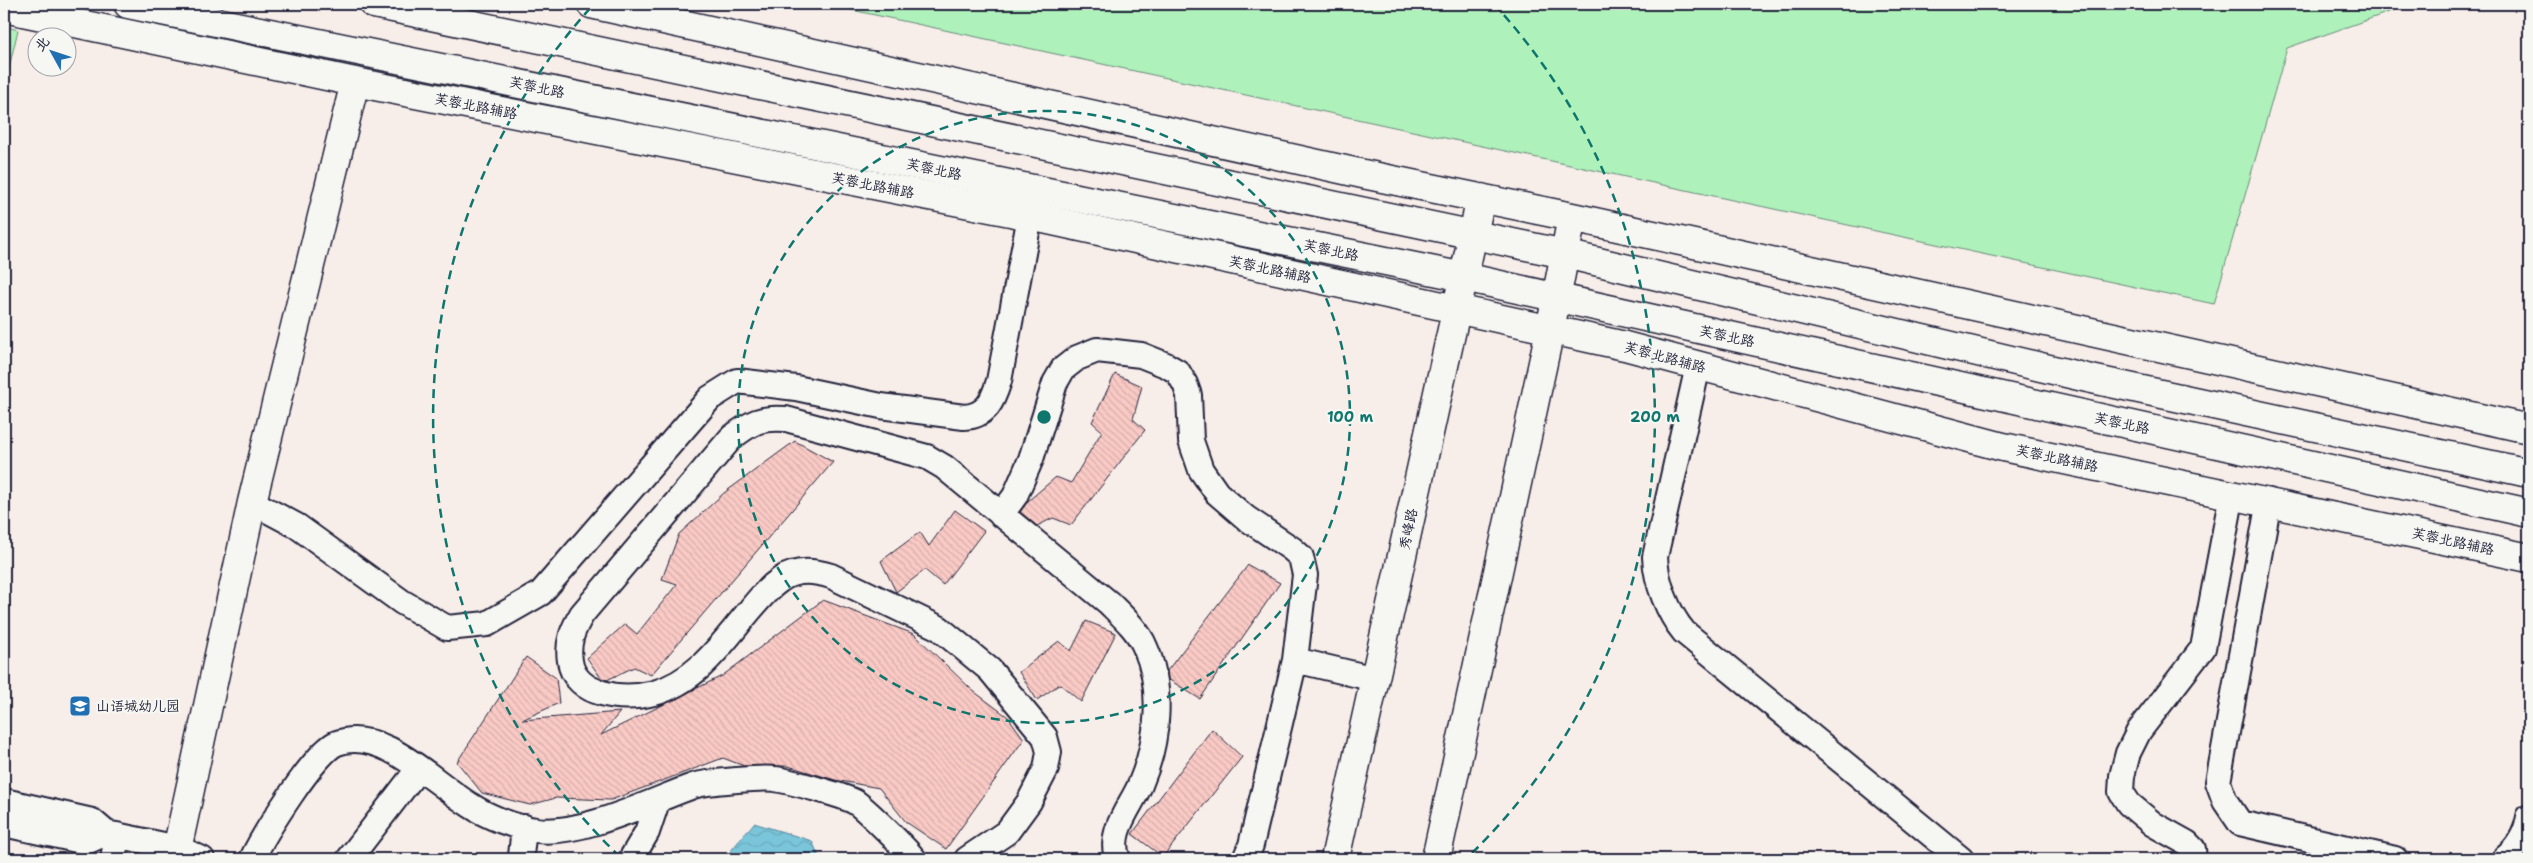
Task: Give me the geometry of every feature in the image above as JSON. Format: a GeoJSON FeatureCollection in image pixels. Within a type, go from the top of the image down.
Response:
{"type":"FeatureCollection","features":[{"type":"Feature","properties":{"kind":"main road","name":"芙蓉北路"},"geometry":{"type":"LineString","coordinates":[[128,4],[1464,277],[2529,513]]}},
{"type":"Feature","properties":{"kind":"main road"},"geometry":{"type":"LineString","coordinates":[[374,4],[1473,234],[1565,254],[2087,378],[2527,472]]}},
{"type":"Feature","properties":{"kind":"main road"},"geometry":{"type":"LineString","coordinates":[[591,4],[1572,217],[2529,430]]}},
{"type":"Feature","properties":{"kind":"main road","name":"芙蓉北路辅路"},"geometry":{"type":"LineString","coordinates":[[4,8],[355,82],[1030,216],[1550,330],[1698,366],[2003,447],[2269,501],[2529,558]]}},
{"type":"Feature","properties":{"kind":"main road"},"geometry":{"type":"LineString","coordinates":[[176,854],[252,502],[355,82]]}},
{"type":"Feature","properties":{"kind":"main road","name":"秀峰路"},"geometry":{"type":"LineString","coordinates":[[1335,859],[1481,198]]}},
{"type":"Feature","properties":{"kind":"main road"},"geometry":{"type":"LineString","coordinates":[[1436,859],[1557,298],[1572,217]]}},
{"type":"Feature","properties":{"kind":"street"},"geometry":{"type":"LineString","coordinates":[[252,502],[297,526],[402,602],[447,628],[487,624],[541,593],[710,398],[737,381],[796,388],[882,406],[964,417],[976,416],[986,410],[994,398],[999,381],[1030,216]]}},
{"type":"Feature","properties":{"kind":"street"},"geometry":{"type":"LineString","coordinates":[[1001,515],[1015,496],[1055,383],[1063,369],[1078,358],[1097,350],[1141,355],[1178,372],[1189,395],[1191,441],[1201,470],[1217,493],[1246,518],[1292,549],[1304,565],[1305,575],[1295,660],[1251,846],[1245,859]]}},
{"type":"Feature","properties":{"kind":"street"},"geometry":{"type":"LineString","coordinates":[[1698,366],[1655,557],[1656,571],[1674,621],[1684,632],[1960,859]]}},
{"type":"Feature","properties":{"kind":"street"},"geometry":{"type":"LineString","coordinates":[[967,859],[1007,832],[1029,802],[1046,769],[1049,752],[1045,737],[990,670],[939,628],[815,571],[781,578],[768,589],[705,663],[688,678],[668,689],[638,697],[606,694],[590,690],[576,677],[570,666],[571,632],[582,614],[731,438],[751,423],[766,417],[786,419],[927,457],[944,467],[1116,610],[1145,646],[1154,672],[1157,720],[1151,753],[1140,786],[1126,809],[1118,829],[1115,851],[1118,859]]}},
{"type":"Feature","properties":{"kind":"street"},"geometry":{"type":"LineString","coordinates":[[2194,859],[2193,849],[2187,843],[2153,824],[2129,804],[2121,792],[2122,776],[2128,753],[2139,731],[2203,648],[2232,494]]}},
{"type":"Feature","properties":{"kind":"street"},"geometry":{"type":"LineString","coordinates":[[2269,501],[2218,782],[2225,801],[2240,823],[2395,859]]}},
{"type":"Feature","properties":{"kind":"street"},"geometry":{"type":"LineString","coordinates":[[1295,660],[1375,679]]}},
{"type":"Feature","properties":{"kind":"street"},"geometry":{"type":"LineString","coordinates":[[252,859],[262,838],[292,793],[324,753],[335,743],[359,739],[398,753],[472,807],[508,823],[536,830],[566,829],[657,802],[696,785],[774,778],[854,802],[914,859]]}},
{"type":"Feature","properties":{"kind":"street"},"geometry":{"type":"LineString","coordinates":[[349,859],[419,768]]}},
{"type":"Feature","properties":{"kind":"street"},"geometry":{"type":"LineString","coordinates":[[4,801],[92,821],[111,834],[176,854],[202,859]]}},
{"type":"Feature","properties":{"kind":"street"},"geometry":{"type":"LineString","coordinates":[[631,859],[647,832],[657,802]]}},
{"type":"Feature","properties":{"kind":"street"},"geometry":{"type":"LineString","coordinates":[[2504,859],[2511,854],[2526,832],[2529,817]]}},
{"type":"Feature","properties":{"kind":"street"},"geometry":{"type":"LineString","coordinates":[[4,824],[86,842],[111,834]]}},
{"type":"Feature","properties":{"kind":"street"},"geometry":{"type":"LineString","coordinates":[[523,859],[521,856],[524,827]]}},
{"type":"Feature","properties":{"kind":"street"},"geometry":{"type":"LineString","coordinates":[[111,834],[113,859]]}},
{"type":"Feature","properties":{"kind":"green space"},"geometry":{"type":"Polygon","coordinates":[[[824,4],[2412,4],[2287,48],[2214,304],[824,4]]]}},
{"type":"Feature","properties":{"kind":"green space"},"geometry":{"type":"Polygon","coordinates":[[[4,26],[18,30],[4,89],[4,26]]]}},
{"type":"Feature","properties":{"kind":"water"},"geometry":{"type":"Polygon","coordinates":[[[754,823],[812,841],[820,859],[724,859],[754,823]]]}},
{"type":"Feature","properties":{"kind":"building"},"geometry":{"type":"Polygon","coordinates":[[[1115,374],[1142,386],[1133,419],[1145,430],[1071,525],[1053,518],[1037,526],[1020,512],[1028,501],[1056,477],[1071,483],[1102,431],[1092,422],[1115,374]]]}},
{"type":"Feature","properties":{"kind":"building"},"geometry":{"type":"Polygon","coordinates":[[[795,441],[833,462],[651,675],[634,667],[607,680],[601,678],[587,658],[625,624],[637,634],[677,584],[662,579],[679,534],[724,493],[795,441]]]}},
{"type":"Feature","properties":{"kind":"building"},"geometry":{"type":"Polygon","coordinates":[[[955,510],[984,531],[943,585],[925,570],[896,592],[881,561],[920,532],[929,546],[955,510]]]}},
{"type":"Feature","properties":{"kind":"building"},"geometry":{"type":"Polygon","coordinates":[[[1248,565],[1280,583],[1200,699],[1168,679],[1167,671],[1248,565]]]}},
{"type":"Feature","properties":{"kind":"building"},"geometry":{"type":"Polygon","coordinates":[[[823,600],[914,634],[972,690],[1008,717],[1024,739],[946,849],[906,822],[879,788],[835,780],[788,766],[744,766],[723,758],[611,800],[556,798],[530,805],[482,793],[457,762],[526,657],[556,678],[559,703],[522,720],[620,712],[601,735],[722,676],[823,600]]]}},
{"type":"Feature","properties":{"kind":"building"},"geometry":{"type":"Polygon","coordinates":[[[1086,621],[1116,633],[1081,702],[1060,684],[1037,700],[1019,672],[1059,641],[1071,651],[1086,621]]]}},
{"type":"Feature","properties":{"kind":"building"},"geometry":{"type":"Polygon","coordinates":[[[1212,729],[1242,757],[1163,857],[1132,834],[1212,729]]]}},
{"type":"Feature","properties":{"kind":"place","name":"山语城幼儿园"},"geometry":{"type":"Point","coordinates":[80,706]}}]}
